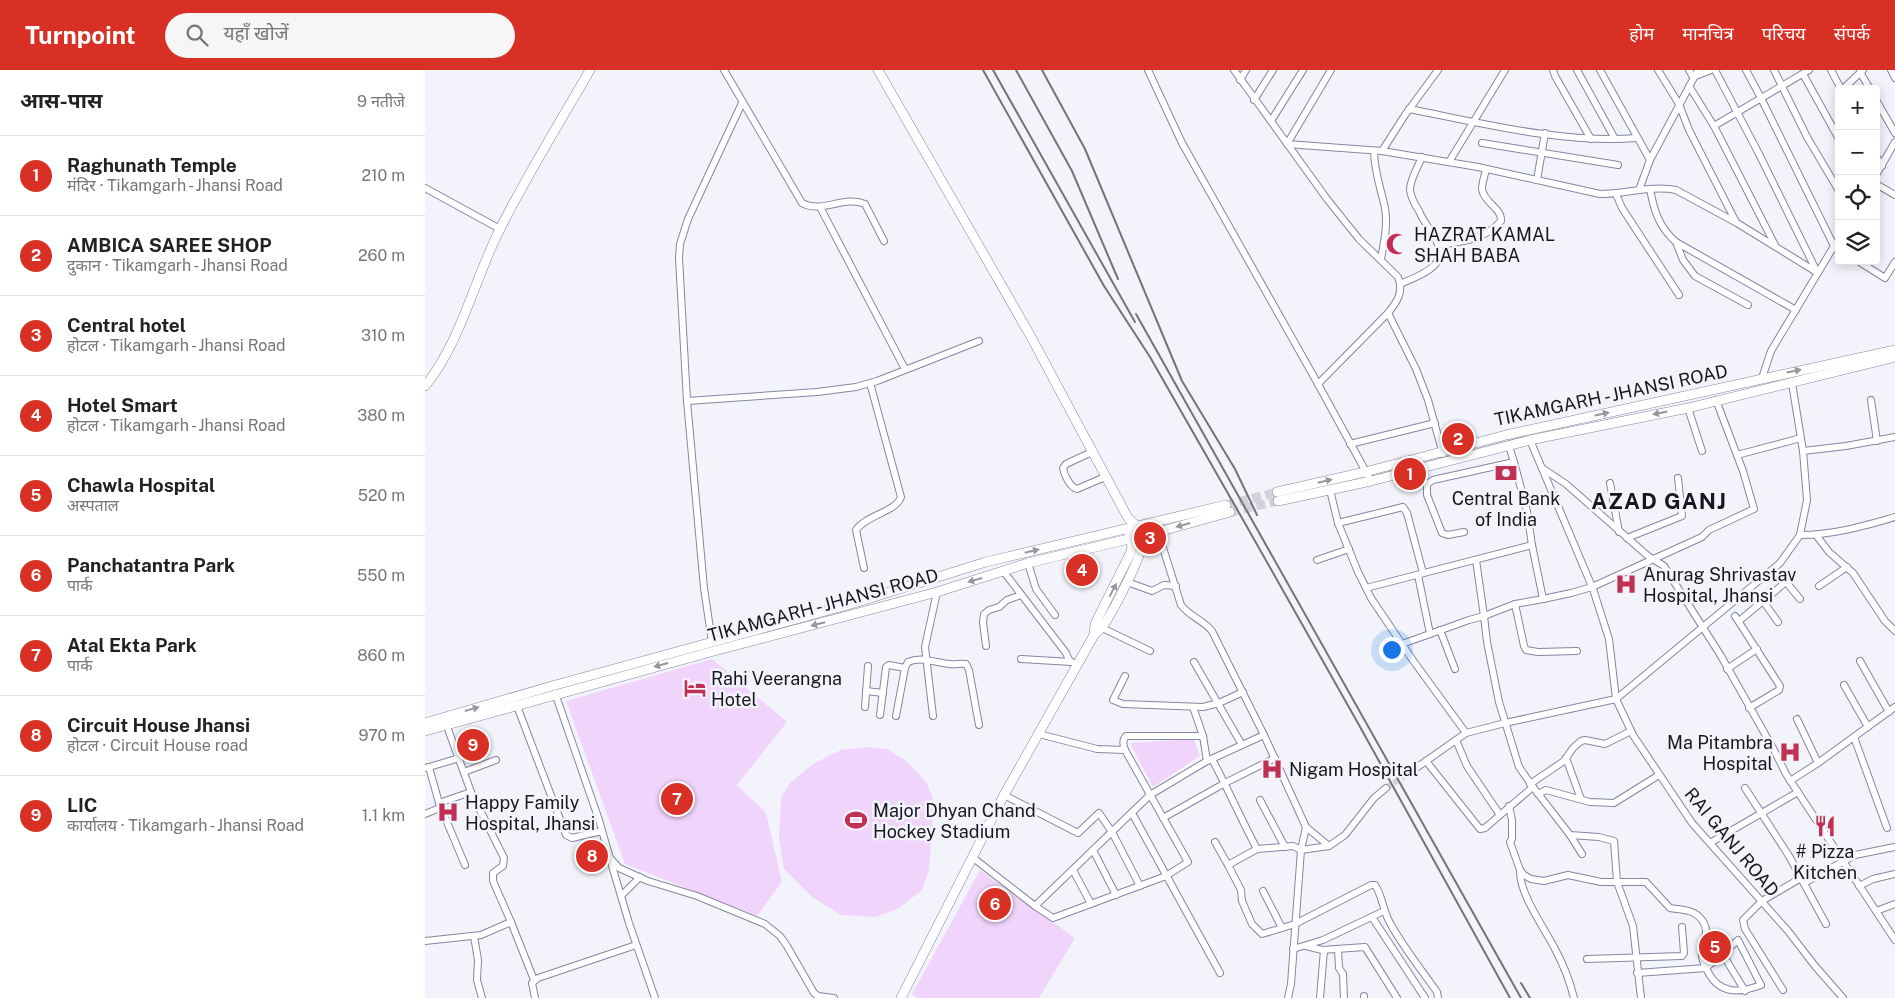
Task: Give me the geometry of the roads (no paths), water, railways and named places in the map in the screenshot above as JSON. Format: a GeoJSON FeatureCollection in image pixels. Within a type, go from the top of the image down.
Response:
{"type":"FeatureCollection","features":[{"type":"Feature","properties":{"kind":"street"},"geometry":{"type":"LineString","coordinates":[[425,386],[434,375],[447,351],[499,229],[590,70]]}},
{"type":"Feature","properties":{"kind":"street"},"geometry":{"type":"LineString","coordinates":[[724,70],[802,203],[809,207],[848,202],[865,204],[884,241]]}},
{"type":"Feature","properties":{"kind":"street"},"geometry":{"type":"LineString","coordinates":[[879,70],[1030,335],[1128,518],[1137,526],[1142,535],[1143,544],[1141,551],[1127,582],[1098,626]]}},
{"type":"Feature","properties":{"kind":"street"},"geometry":{"type":"LineString","coordinates":[[1148,70],[1182,143],[1371,481]]}},
{"type":"Feature","properties":{"kind":"street"},"geometry":{"type":"LineString","coordinates":[[1234,70],[1254,100],[1342,218],[1359,239],[1394,272],[1401,284],[1401,291],[1396,304],[1318,384]]}},
{"type":"Feature","properties":{"kind":"street"},"geometry":{"type":"LineString","coordinates":[[1240,80],[1246,70]]}},
{"type":"Feature","properties":{"kind":"street"},"geometry":{"type":"LineString","coordinates":[[1254,100],[1273,70]]}},
{"type":"Feature","properties":{"kind":"street"},"geometry":{"type":"LineString","coordinates":[[1271,121],[1303,70]]}},
{"type":"Feature","properties":{"kind":"street"},"geometry":{"type":"LineString","coordinates":[[1287,144],[1331,70]]}},
{"type":"Feature","properties":{"kind":"street"},"geometry":{"type":"LineString","coordinates":[[1383,151],[1409,109],[1438,70]]}},
{"type":"Feature","properties":{"kind":"street"},"geometry":{"type":"LineString","coordinates":[[1449,162],[1505,70]]}},
{"type":"Feature","properties":{"kind":"street"},"geometry":{"type":"LineString","coordinates":[[1553,70],[1591,139]]}},
{"type":"Feature","properties":{"kind":"street"},"geometry":{"type":"LineString","coordinates":[[1577,70],[1615,139]]}},
{"type":"Feature","properties":{"kind":"street"},"geometry":{"type":"LineString","coordinates":[[1600,70],[1650,160]]}},
{"type":"Feature","properties":{"kind":"street"},"geometry":{"type":"LineString","coordinates":[[1658,70],[1679,104],[1689,130],[1737,223]]}},
{"type":"Feature","properties":{"kind":"street"},"geometry":{"type":"LineString","coordinates":[[1689,70],[1693,77]]}},
{"type":"Feature","properties":{"kind":"street"},"geometry":{"type":"LineString","coordinates":[[1639,190],[1650,160],[1698,70]]}},
{"type":"Feature","properties":{"kind":"street"},"geometry":{"type":"LineString","coordinates":[[1693,77],[1711,70]]}},
{"type":"Feature","properties":{"kind":"street"},"geometry":{"type":"LineString","coordinates":[[1715,70],[1738,112],[1818,273]]}},
{"type":"Feature","properties":{"kind":"street"},"geometry":{"type":"LineString","coordinates":[[1746,70],[1835,246]]}},
{"type":"Feature","properties":{"kind":"street"},"geometry":{"type":"LineString","coordinates":[[1774,70],[1807,138],[1835,184]]}},
{"type":"Feature","properties":{"kind":"street"},"geometry":{"type":"LineString","coordinates":[[1831,70],[1840,85]]}},
{"type":"Feature","properties":{"kind":"street"},"geometry":{"type":"LineString","coordinates":[[1891,70],[1895,78]]}},
{"type":"Feature","properties":{"kind":"street"},"geometry":{"type":"LineString","coordinates":[[1846,85],[1862,71],[1868,85]]}},
{"type":"Feature","properties":{"kind":"street"},"geometry":{"type":"LineString","coordinates":[[1714,126],[1806,72],[1835,131]]}},
{"type":"Feature","properties":{"kind":"street"},"geometry":{"type":"LineString","coordinates":[[1689,86],[1714,126],[1776,247]]}},
{"type":"Feature","properties":{"kind":"street"},"geometry":{"type":"LineString","coordinates":[[712,642],[704,588],[687,401],[679,258],[680,244],[688,219],[742,103]]}},
{"type":"Feature","properties":{"kind":"street"},"geometry":{"type":"LineString","coordinates":[[1880,107],[1895,133]]}},
{"type":"Feature","properties":{"kind":"street"},"geometry":{"type":"LineString","coordinates":[[1409,109],[1473,122],[1591,139],[1637,138]]}},
{"type":"Feature","properties":{"kind":"street"},"geometry":{"type":"LineString","coordinates":[[1537,180],[1545,133]]}},
{"type":"Feature","properties":{"kind":"street"},"geometry":{"type":"LineString","coordinates":[[1881,166],[1895,142]]}},
{"type":"Feature","properties":{"kind":"street"},"geometry":{"type":"LineString","coordinates":[[1482,143],[1618,165]]}},
{"type":"Feature","properties":{"kind":"street"},"geometry":{"type":"LineString","coordinates":[[1287,144],[1383,151],[1422,157],[1486,168],[1601,194],[1666,188],[1676,190],[1737,223],[1818,273]]}},
{"type":"Feature","properties":{"kind":"street"},"geometry":{"type":"LineString","coordinates":[[1374,151],[1377,178],[1385,210],[1385,241],[1381,259]]}},
{"type":"Feature","properties":{"kind":"street"},"geometry":{"type":"LineString","coordinates":[[1401,284],[1436,264],[1440,254],[1438,245],[1413,201],[1410,189],[1422,157]]}},
{"type":"Feature","properties":{"kind":"street"},"geometry":{"type":"LineString","coordinates":[[1438,245],[1477,238],[1490,231],[1501,221],[1499,212],[1482,191],[1486,168]]}},
{"type":"Feature","properties":{"kind":"street"},"geometry":{"type":"LineString","coordinates":[[1880,186],[1895,195]]}},
{"type":"Feature","properties":{"kind":"street"},"geometry":{"type":"LineString","coordinates":[[425,188],[499,229]]}},
{"type":"Feature","properties":{"kind":"street"},"geometry":{"type":"LineString","coordinates":[[1650,189],[1657,219],[1668,235],[1676,242],[1796,310]]}},
{"type":"Feature","properties":{"kind":"street"},"geometry":{"type":"LineString","coordinates":[[1616,194],[1625,213],[1679,295]]}},
{"type":"Feature","properties":{"kind":"street"},"geometry":{"type":"LineString","coordinates":[[820,207],[905,369]]}},
{"type":"Feature","properties":{"kind":"street"},"geometry":{"type":"LineString","coordinates":[[1676,242],[1683,260],[1695,276],[1748,305]]}},
{"type":"Feature","properties":{"kind":"street"},"geometry":{"type":"LineString","coordinates":[[1365,249],[1385,268]]}},
{"type":"Feature","properties":{"kind":"street"},"geometry":{"type":"LineString","coordinates":[[1762,378],[1771,351],[1818,273],[1835,249]]}},
{"type":"Feature","properties":{"kind":"street"},"geometry":{"type":"LineString","coordinates":[[1864,265],[1885,278],[1895,262]]}},
{"type":"Feature","properties":{"kind":"street"},"geometry":{"type":"LineString","coordinates":[[1388,313],[1416,369],[1435,423],[1445,463]]}},
{"type":"Feature","properties":{"kind":"street"},"geometry":{"type":"LineString","coordinates":[[687,401],[856,387],[979,341]]}},
{"type":"Feature","properties":{"kind":"street","name":"TIKAMGARH - JHANSI ROAD"},"geometry":{"type":"LineString","coordinates":[[1330,490],[1277,497],[1506,435],[1895,350]]}},
{"type":"Feature","properties":{"kind":"street"},"geometry":{"type":"LineString","coordinates":[[1467,733],[1402,644],[1366,588],[1338,523],[1330,490],[1445,463],[1530,440],[1687,408],[1895,357]]}},
{"type":"Feature","properties":{"kind":"street"},"geometry":{"type":"LineString","coordinates":[[1818,366],[1819,376]]}},
{"type":"Feature","properties":{"kind":"street"},"geometry":{"type":"LineString","coordinates":[[864,568],[857,530],[861,524],[897,504],[901,497],[870,383]]}},
{"type":"Feature","properties":{"kind":"street"},"geometry":{"type":"LineString","coordinates":[[1409,773],[1467,733],[1505,722],[1616,699],[1703,629],[1780,563],[1800,535],[1807,500],[1803,451],[1792,383]]}},
{"type":"Feature","properties":{"kind":"street"},"geometry":{"type":"LineString","coordinates":[[1402,644],[1515,604],[1571,594],[1592,587],[1701,537],[1709,530],[1754,509],[1717,400]]}},
{"type":"Feature","properties":{"kind":"street"},"geometry":{"type":"LineString","coordinates":[[1871,400],[1877,441]]}},
{"type":"Feature","properties":{"kind":"street"},"geometry":{"type":"LineString","coordinates":[[1687,408],[1702,451]]}},
{"type":"Feature","properties":{"kind":"street"},"geometry":{"type":"LineString","coordinates":[[1351,444],[1435,423]]}},
{"type":"Feature","properties":{"kind":"street"},"geometry":{"type":"LineString","coordinates":[[1803,451],[1895,437]]}},
{"type":"Feature","properties":{"kind":"street"},"geometry":{"type":"LineString","coordinates":[[1737,455],[1801,438]]}},
{"type":"Feature","properties":{"kind":"street","name":"RAI GANJ ROAD"},"geometry":{"type":"LineString","coordinates":[[1530,440],[1592,587],[1609,639],[1616,699],[1631,730],[1692,823],[1762,901],[1842,998]]}},
{"type":"Feature","properties":{"kind":"street"},"geometry":{"type":"LineString","coordinates":[[1509,446],[1527,511],[1543,599]]}},
{"type":"Feature","properties":{"kind":"street"},"geometry":{"type":"LineString","coordinates":[[1092,452],[1066,464],[1063,471],[1072,486],[1077,489],[1105,477]]}},
{"type":"Feature","properties":{"kind":"street"},"geometry":{"type":"LineString","coordinates":[[1464,532],[1448,535],[1442,533],[1427,495],[1427,484],[1433,480],[1514,462]]}},
{"type":"Feature","properties":{"kind":"street"},"geometry":{"type":"LineString","coordinates":[[1541,467],[1566,484],[1619,532],[1652,559],[1664,566],[1774,750],[1790,781],[1895,940]]}},
{"type":"Feature","properties":{"kind":"street"},"geometry":{"type":"LineString","coordinates":[[1627,538],[1682,516],[1678,478]]}},
{"type":"Feature","properties":{"kind":"street"},"geometry":{"type":"LineString","coordinates":[[1610,483],[1619,532]]}},
{"type":"Feature","properties":{"kind":"street"},"geometry":{"type":"LineString","coordinates":[[1338,523],[1403,508],[1407,513],[1430,634]]}},
{"type":"Feature","properties":{"kind":"street","name":"TIKAMGARH - JHANSI ROAD"},"geometry":{"type":"LineString","coordinates":[[425,723],[445,721],[556,696],[937,592],[1028,564],[1157,532],[1228,509],[1137,526],[986,562],[851,604],[552,686],[445,721],[425,731]]}},
{"type":"Feature","properties":{"kind":"street"},"geometry":{"type":"LineString","coordinates":[[1800,535],[1849,531],[1895,516]]}},
{"type":"Feature","properties":{"kind":"street"},"geometry":{"type":"LineString","coordinates":[[901,998],[972,857],[1039,734],[1074,664],[1094,635],[1129,557],[1132,546],[1128,518]]}},
{"type":"Feature","properties":{"kind":"street"},"geometry":{"type":"LineString","coordinates":[[1157,532],[1183,607],[1204,622],[1212,631],[1264,735],[1306,827],[1329,846]]}},
{"type":"Feature","properties":{"kind":"street"},"geometry":{"type":"LineString","coordinates":[[1816,535],[1829,552],[1853,573],[1885,621],[1895,631]]}},
{"type":"Feature","properties":{"kind":"street"},"geometry":{"type":"LineString","coordinates":[[1366,588],[1532,545]]}},
{"type":"Feature","properties":{"kind":"street"},"geometry":{"type":"LineString","coordinates":[[1317,560],[1349,549]]}},
{"type":"Feature","properties":{"kind":"street"},"geometry":{"type":"LineString","coordinates":[[1476,560],[1491,668],[1519,767],[1582,854]]}},
{"type":"Feature","properties":{"kind":"street"},"geometry":{"type":"LineString","coordinates":[[1028,564],[1036,590],[1055,615]]}},
{"type":"Feature","properties":{"kind":"street"},"geometry":{"type":"LineString","coordinates":[[1819,586],[1847,567]]}},
{"type":"Feature","properties":{"kind":"street"},"geometry":{"type":"LineString","coordinates":[[1004,572],[1074,664]]}},
{"type":"Feature","properties":{"kind":"street"},"geometry":{"type":"LineString","coordinates":[[1127,582],[1152,591],[1164,585],[1176,586]]}},
{"type":"Feature","properties":{"kind":"street"},"geometry":{"type":"LineString","coordinates":[[1749,708],[1781,688],[1737,619],[1787,582],[1801,599]]}},
{"type":"Feature","properties":{"kind":"street"},"geometry":{"type":"LineString","coordinates":[[933,716],[925,659],[926,639],[937,592]]}},
{"type":"Feature","properties":{"kind":"street"},"geometry":{"type":"LineString","coordinates":[[986,646],[984,614],[989,610],[999,607],[1007,600],[1021,595]]}},
{"type":"Feature","properties":{"kind":"street"},"geometry":{"type":"LineString","coordinates":[[1763,601],[1778,622]]}},
{"type":"Feature","properties":{"kind":"street"},"geometry":{"type":"LineString","coordinates":[[1515,604],[1523,646],[1526,650],[1538,652],[1577,651]]}},
{"type":"Feature","properties":{"kind":"street"},"geometry":{"type":"LineString","coordinates":[[1098,626],[1150,650]]}},
{"type":"Feature","properties":{"kind":"street"},"geometry":{"type":"LineString","coordinates":[[761,628],[764,638]]}},
{"type":"Feature","properties":{"kind":"street"},"geometry":{"type":"LineString","coordinates":[[1440,630],[1455,669]]}},
{"type":"Feature","properties":{"kind":"street"},"geometry":{"type":"LineString","coordinates":[[1727,670],[1757,649]]}},
{"type":"Feature","properties":{"kind":"street"},"geometry":{"type":"LineString","coordinates":[[896,716],[905,668],[911,661],[925,659],[948,664],[966,664],[979,725]]}},
{"type":"Feature","properties":{"kind":"street"},"geometry":{"type":"LineString","coordinates":[[1021,659],[1074,664]]}},
{"type":"Feature","properties":{"kind":"street"},"geometry":{"type":"LineString","coordinates":[[1790,781],[1854,738],[1892,709],[1860,660]]}},
{"type":"Feature","properties":{"kind":"street"},"geometry":{"type":"LineString","coordinates":[[1194,662],[1242,745]]}},
{"type":"Feature","properties":{"kind":"street"},"geometry":{"type":"LineString","coordinates":[[880,715],[886,667],[889,665],[905,668]]}},
{"type":"Feature","properties":{"kind":"street"},"geometry":{"type":"LineString","coordinates":[[865,707],[868,666]]}},
{"type":"Feature","properties":{"kind":"street"},"geometry":{"type":"LineString","coordinates":[[1125,676],[1113,700],[1114,702],[1127,705],[1193,707],[1219,703],[1243,692]]}},
{"type":"Feature","properties":{"kind":"street"},"geometry":{"type":"LineString","coordinates":[[1844,684],[1868,727]]}},
{"type":"Feature","properties":{"kind":"street"},"geometry":{"type":"LineString","coordinates":[[552,686],[602,831],[636,945],[655,998]]}},
{"type":"Feature","properties":{"kind":"street"},"geometry":{"type":"LineString","coordinates":[[866,691],[883,693]]}},
{"type":"Feature","properties":{"kind":"street"},"geometry":{"type":"LineString","coordinates":[[517,706],[566,835],[572,838],[602,831]]}},
{"type":"Feature","properties":{"kind":"street"},"geometry":{"type":"LineString","coordinates":[[1193,707],[1210,760],[1225,782],[1237,813],[1257,849]]}},
{"type":"Feature","properties":{"kind":"street"},"geometry":{"type":"LineString","coordinates":[[1797,719],[1818,763]]}},
{"type":"Feature","properties":{"kind":"street"},"geometry":{"type":"LineString","coordinates":[[445,721],[471,792],[504,858],[503,866],[493,873],[492,876],[534,980],[532,987],[535,998]]}},
{"type":"Feature","properties":{"kind":"street"},"geometry":{"type":"LineString","coordinates":[[1426,761],[1480,829],[1485,828],[1566,758],[1581,741],[1605,744],[1631,730]]}},
{"type":"Feature","properties":{"kind":"street"},"geometry":{"type":"LineString","coordinates":[[1039,734],[1097,749],[1125,750]]}},
{"type":"Feature","properties":{"kind":"street"},"geometry":{"type":"LineString","coordinates":[[972,857],[1053,918],[1166,876],[1188,862],[1125,750],[1124,738],[1130,735],[1203,736]]}},
{"type":"Feature","properties":{"kind":"street"},"geometry":{"type":"LineString","coordinates":[[1035,906],[1151,795],[1210,760],[1264,735]]}},
{"type":"Feature","properties":{"kind":"street"},"geometry":{"type":"LineString","coordinates":[[1854,738],[1887,828]]}},
{"type":"Feature","properties":{"kind":"street"},"geometry":{"type":"LineString","coordinates":[[1456,740],[1467,766],[1500,814]]}},
{"type":"Feature","properties":{"kind":"street"},"geometry":{"type":"LineString","coordinates":[[459,758],[427,768],[465,865]]}},
{"type":"Feature","properties":{"kind":"street"},"geometry":{"type":"LineString","coordinates":[[1163,818],[1225,782],[1275,758]]}},
{"type":"Feature","properties":{"kind":"street"},"geometry":{"type":"LineString","coordinates":[[1566,758],[1581,799]]}},
{"type":"Feature","properties":{"kind":"street"},"geometry":{"type":"LineString","coordinates":[[464,772],[496,760]]}},
{"type":"Feature","properties":{"kind":"street"},"geometry":{"type":"LineString","coordinates":[[1538,794],[1546,790],[1590,802],[1614,803],[1659,775]]}},
{"type":"Feature","properties":{"kind":"street"},"geometry":{"type":"LineString","coordinates":[[1228,865],[1257,849],[1293,846],[1301,850],[1329,846],[1345,835],[1375,798],[1386,788]]}},
{"type":"Feature","properties":{"kind":"street"},"geometry":{"type":"LineString","coordinates":[[1745,788],[1803,880],[1826,924]]}},
{"type":"Feature","properties":{"kind":"street"},"geometry":{"type":"LineString","coordinates":[[425,814],[440,805],[471,792]]}},
{"type":"Feature","properties":{"kind":"street"},"geometry":{"type":"LineString","coordinates":[[1710,843],[1798,792]]}},
{"type":"Feature","properties":{"kind":"street"},"geometry":{"type":"LineString","coordinates":[[1005,795],[1078,833],[1099,813],[1112,832],[1140,886]]}},
{"type":"Feature","properties":{"kind":"street"},"geometry":{"type":"LineString","coordinates":[[1261,800],[1285,847]]}},
{"type":"Feature","properties":{"kind":"street"},"geometry":{"type":"LineString","coordinates":[[1509,806],[1512,820],[1512,839],[1510,842],[1520,870],[1521,884],[1559,957],[1574,998]]}},
{"type":"Feature","properties":{"kind":"street"},"geometry":{"type":"LineString","coordinates":[[1132,813],[1220,973]]}},
{"type":"Feature","properties":{"kind":"street"},"geometry":{"type":"LineString","coordinates":[[1288,998],[1291,984],[1301,850],[1306,827]]}},
{"type":"Feature","properties":{"kind":"street"},"geometry":{"type":"LineString","coordinates":[[1570,835],[1599,837],[1614,841],[1617,882],[1633,926],[1641,998]]}},
{"type":"Feature","properties":{"kind":"street"},"geometry":{"type":"LineString","coordinates":[[1215,842],[1241,890],[1242,901],[1251,924],[1262,934],[1295,924],[1373,884],[1378,889],[1384,911],[1395,932],[1437,992],[1438,998]]}},
{"type":"Feature","properties":{"kind":"street"},"geometry":{"type":"LineString","coordinates":[[1783,990],[1743,925],[1745,917],[1762,901],[1855,855],[1895,847]]}},
{"type":"Feature","properties":{"kind":"street"},"geometry":{"type":"LineString","coordinates":[[1093,850],[1115,895]]}},
{"type":"Feature","properties":{"kind":"street"},"geometry":{"type":"LineString","coordinates":[[610,858],[619,868],[640,877],[697,896],[765,924],[780,936],[814,993],[818,996],[834,998]]}},
{"type":"Feature","properties":{"kind":"street"},"geometry":{"type":"LineString","coordinates":[[1073,870],[1091,904]]}},
{"type":"Feature","properties":{"kind":"street"},"geometry":{"type":"LineString","coordinates":[[1520,870],[1524,875],[1539,881],[1568,875],[1601,882],[1644,882],[1670,908],[1691,911],[1702,920],[1707,931],[1701,954],[1705,968],[1715,982],[1722,987],[1737,992],[1761,985],[1738,940],[1705,968],[1637,973]]}},
{"type":"Feature","properties":{"kind":"street"},"geometry":{"type":"LineString","coordinates":[[1859,886],[1873,879],[1895,874]]}},
{"type":"Feature","properties":{"kind":"street"},"geometry":{"type":"LineString","coordinates":[[621,896],[640,877]]}},
{"type":"Feature","properties":{"kind":"street"},"geometry":{"type":"LineString","coordinates":[[1263,891],[1282,928]]}},
{"type":"Feature","properties":{"kind":"street"},"geometry":{"type":"LineString","coordinates":[[1876,911],[1895,904]]}},
{"type":"Feature","properties":{"kind":"street"},"geometry":{"type":"LineString","coordinates":[[1293,949],[1323,940],[1384,911]]}},
{"type":"Feature","properties":{"kind":"street"},"geometry":{"type":"LineString","coordinates":[[1372,917],[1425,998]]}},
{"type":"Feature","properties":{"kind":"street"},"geometry":{"type":"LineString","coordinates":[[425,940],[489,933],[511,922]]}},
{"type":"Feature","properties":{"kind":"street"},"geometry":{"type":"LineString","coordinates":[[1587,959],[1636,959],[1683,956],[1682,927]]}},
{"type":"Feature","properties":{"kind":"street"},"geometry":{"type":"LineString","coordinates":[[474,936],[478,960],[477,980],[482,998]]}},
{"type":"Feature","properties":{"kind":"street"},"geometry":{"type":"LineString","coordinates":[[534,980],[636,945]]}},
{"type":"Feature","properties":{"kind":"street"},"geometry":{"type":"LineString","coordinates":[[1306,946],[1317,950],[1366,947],[1397,998]]}},
{"type":"Feature","properties":{"kind":"street"},"geometry":{"type":"LineString","coordinates":[[1338,949],[1339,968],[1343,974],[1344,998]]}},
{"type":"Feature","properties":{"kind":"street"},"geometry":{"type":"LineString","coordinates":[[1320,998],[1324,950]]}},
{"type":"Feature","properties":{"kind":"street"},"geometry":{"type":"LineString","coordinates":[[1722,953],[1745,991]]}},
{"type":"Feature","properties":{"kind":"tunnel"},"geometry":{"type":"LineString","coordinates":[[1226,505],[1277,492]]}},
{"type":"Feature","properties":{"kind":"tunnel"},"geometry":{"type":"LineString","coordinates":[[1230,512],[1278,501]]}},
{"type":"Feature","properties":{"kind":"tunnel"},"geometry":{"type":"LineString","coordinates":[[1386,788],[1409,773]]}},
{"type":"Feature","properties":{"kind":"railway"},"geometry":{"type":"LineString","coordinates":[[983,70],[1104,286],[1150,357],[1242,518],[1510,998]]}},
{"type":"Feature","properties":{"kind":"railway"},"geometry":{"type":"LineString","coordinates":[[993,70],[1135,322]]}},
{"type":"Feature","properties":{"kind":"railway"},"geometry":{"type":"LineString","coordinates":[[1016,70],[1072,171],[1118,279]]}},
{"type":"Feature","properties":{"kind":"railway"},"geometry":{"type":"LineString","coordinates":[[1042,70],[1085,149],[1182,381],[1235,469],[1257,515]]}},
{"type":"Feature","properties":{"kind":"railway"},"geometry":{"type":"LineString","coordinates":[[1136,314],[1521,998]]}},
{"type":"Feature","properties":{"kind":"railway"},"geometry":{"type":"LineString","coordinates":[[1521,983],[1530,998]]}},
{"type":"Feature","properties":{"kind":"place","name":"HAZRAT KAMAL SHAH BABA"},"geometry":{"type":"Point","coordinates":[1397,244]}},
{"type":"Feature","properties":{"kind":"place","name":"AMBICA SAREE SHOP"},"geometry":{"type":"Point","coordinates":[1458,439]}},
{"type":"Feature","properties":{"kind":"place","name":"Central Bank of India"},"geometry":{"type":"Point","coordinates":[1506,473]}},
{"type":"Feature","properties":{"kind":"place","name":"Raghunath Temple"},"geometry":{"type":"Point","coordinates":[1410,474]}},
{"type":"Feature","properties":{"kind":"place","name":"Central hotel"},"geometry":{"type":"Point","coordinates":[1150,538]}},
{"type":"Feature","properties":{"kind":"place","name":"Hotel Smart"},"geometry":{"type":"Point","coordinates":[1082,570]}},
{"type":"Feature","properties":{"kind":"place","name":"Anurag Shrivastav Hospital, Jhansi"},"geometry":{"type":"Point","coordinates":[1626,584]}},
{"type":"Feature","properties":{"kind":"place","name":"Rahi Veerangna Hotel"},"geometry":{"type":"Point","coordinates":[695,688]}},
{"type":"Feature","properties":{"kind":"place","name":"LIC"},"geometry":{"type":"Point","coordinates":[473,745]}},
{"type":"Feature","properties":{"kind":"place","name":"Ma Pitambra Hospital"},"geometry":{"type":"Point","coordinates":[1790,752]}},
{"type":"Feature","properties":{"kind":"place","name":"Nigam Hospital"},"geometry":{"type":"Point","coordinates":[1272,769]}},
{"type":"Feature","properties":{"kind":"place","name":"Atal Ekta Park"},"geometry":{"type":"Point","coordinates":[677,799]}},
{"type":"Feature","properties":{"kind":"place","name":"Happy Family Hospital, Jhansi"},"geometry":{"type":"Point","coordinates":[448,812]}},
{"type":"Feature","properties":{"kind":"place","name":"Major Dhyan Chand Hockey Stadium"},"geometry":{"type":"Point","coordinates":[856,820]}},
{"type":"Feature","properties":{"kind":"place","name":"# Pizza Kitchen"},"geometry":{"type":"Point","coordinates":[1825,826]}},
{"type":"Feature","properties":{"kind":"place","name":"Circuit House Jhansi"},"geometry":{"type":"Point","coordinates":[592,856]}},
{"type":"Feature","properties":{"kind":"place","name":"Panchatantra Park"},"geometry":{"type":"Point","coordinates":[995,904]}},
{"type":"Feature","properties":{"kind":"place","name":"Chawla Hospital"},"geometry":{"type":"Point","coordinates":[1715,947]}},
{"type":"Feature","properties":{"kind":"district","name":"AZAD GANJ"},"geometry":{"type":"Point","coordinates":[1659,501]}}]}
